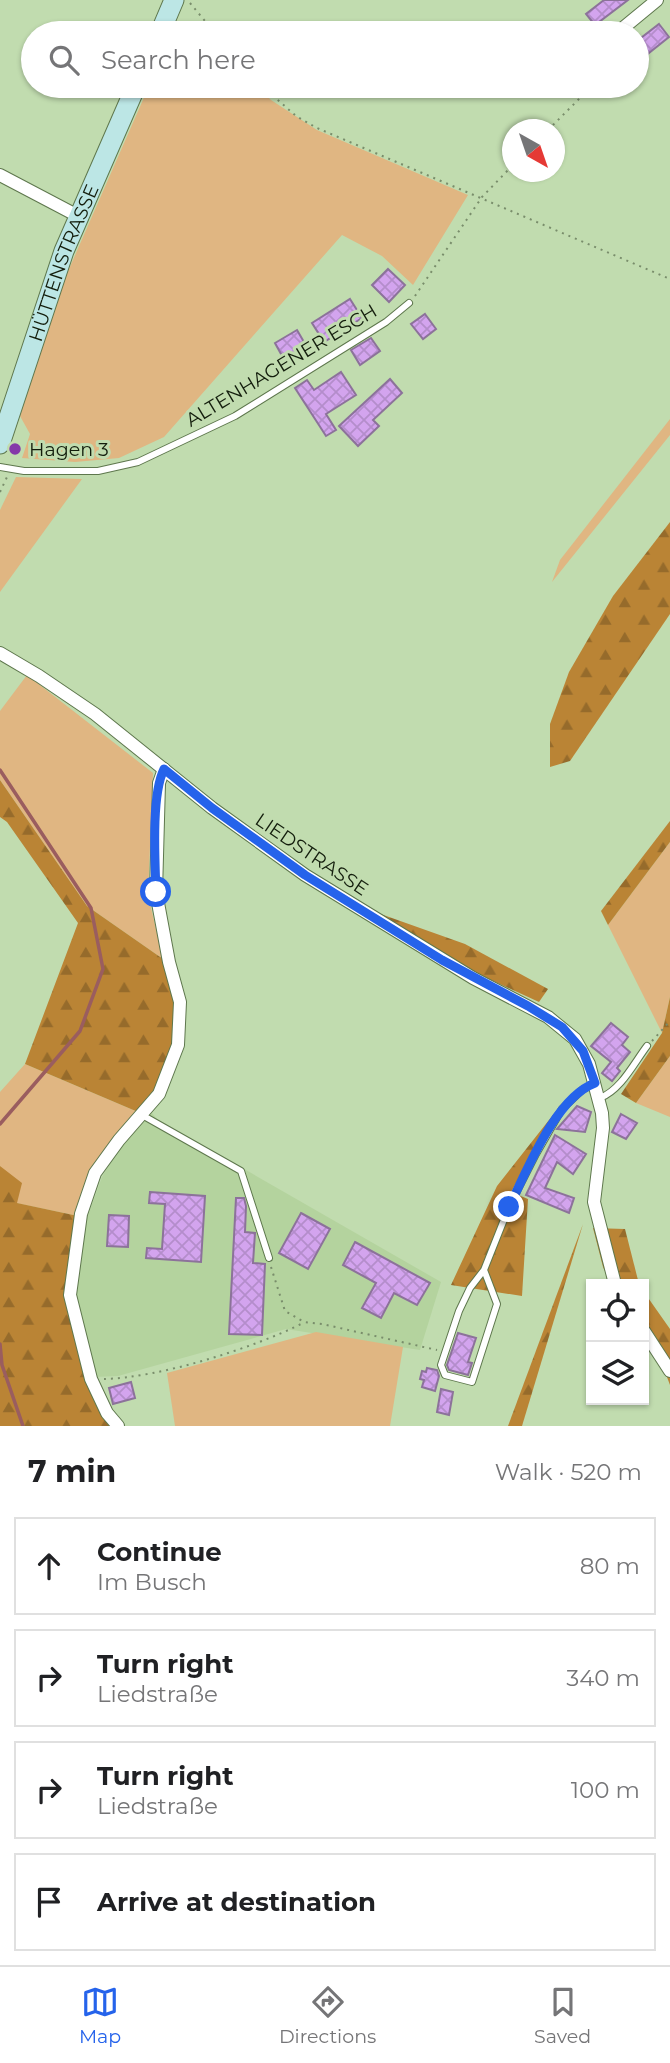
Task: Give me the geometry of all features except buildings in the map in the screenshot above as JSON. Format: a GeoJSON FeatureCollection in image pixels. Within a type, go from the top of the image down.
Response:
{"type":"FeatureCollection","features":[{"type":"Feature","properties":{"kind":"main road"},"geometry":{"type":"LineString","coordinates":[[165,21],[174,0]]}},
{"type":"Feature","properties":{"kind":"main road","name":"HÜTTENSTRASSE"},"geometry":{"type":"LineString","coordinates":[[0,444],[52,285],[78,216],[131,98]]}},
{"type":"Feature","properties":{"kind":"street"},"geometry":{"type":"LineString","coordinates":[[632,21],[657,0]]}},
{"type":"Feature","properties":{"kind":"street"},"geometry":{"type":"LineString","coordinates":[[0,175],[78,216]]}},
{"type":"Feature","properties":{"kind":"street","name":"LIEDSTRASSE"},"geometry":{"type":"LineString","coordinates":[[0,653],[95,714],[222,816],[305,875],[463,972],[562,1027],[583,1051],[600,1098],[603,1128],[594,1202],[614,1279]]}},
{"type":"Feature","properties":{"kind":"street"},"geometry":{"type":"LineString","coordinates":[[118,1426],[107,1413],[92,1379],[70,1295],[81,1214],[95,1172],[159,1094],[178,1045],[180,1002],[156,892],[159,782],[164,769]]}},
{"type":"Feature","properties":{"kind":"street"},"geometry":{"type":"LineString","coordinates":[[649,1339],[670,1371]]}},
{"type":"Feature","properties":{"kind":"lane","name":"ALTENHAGENER ESCH"},"geometry":{"type":"LineString","coordinates":[[0,467],[9,470],[98,471],[138,462],[235,416],[386,322],[410,303]]}},
{"type":"Feature","properties":{"kind":"lane"},"geometry":{"type":"LineString","coordinates":[[600,1098],[608,1095],[617,1086],[648,1046]]}},
{"type":"Feature","properties":{"kind":"lane"},"geometry":{"type":"LineString","coordinates":[[484,1270],[497,1304],[472,1382],[445,1376],[441,1365],[458,1311],[470,1288],[484,1270],[509,1207],[562,1109],[582,1090],[595,1083]]}},
{"type":"Feature","properties":{"kind":"lane"},"geometry":{"type":"LineString","coordinates":[[142,1115],[241,1171],[269,1258]]}},
{"type":"Feature","properties":{"kind":"path"},"geometry":{"type":"LineString","coordinates":[[187,0],[205,21]]}},
{"type":"Feature","properties":{"kind":"path"},"geometry":{"type":"LineString","coordinates":[[276,98],[296,116],[317,128],[670,279]]}},
{"type":"Feature","properties":{"kind":"path"},"geometry":{"type":"LineString","coordinates":[[559,119],[580,98]]}},
{"type":"Feature","properties":{"kind":"path"},"geometry":{"type":"LineString","coordinates":[[410,303],[482,197],[502,177]]}},
{"type":"Feature","properties":{"kind":"path"},"geometry":{"type":"LineString","coordinates":[[0,492],[9,470]]}},
{"type":"Feature","properties":{"kind":"path"},"geometry":{"type":"LineString","coordinates":[[648,1046],[670,1021]]}},
{"type":"Feature","properties":{"kind":"path"},"geometry":{"type":"LineString","coordinates":[[269,1258],[285,1311],[304,1322],[445,1351]]}},
{"type":"Feature","properties":{"kind":"path"},"geometry":{"type":"LineString","coordinates":[[92,1379],[125,1377],[182,1365],[279,1335],[304,1322]]}},
{"type":"Feature","properties":{"kind":"shaded area"},"geometry":{"type":"Polygon","coordinates":[[[144,98],[269,98],[317,130],[468,195],[413,285],[382,256],[342,235],[164,437],[119,458],[75,462],[22,458],[30,434],[20,416],[62,285],[144,98]]]}},
{"type":"Feature","properties":{"kind":"shaded area"},"geometry":{"type":"Polygon","coordinates":[[[670,419],[670,435],[552,582],[560,560],[670,419]]]}},
{"type":"Feature","properties":{"kind":"shaded area"},"geometry":{"type":"Polygon","coordinates":[[[16,477],[82,479],[0,592],[0,510],[16,477]]]}},
{"type":"Feature","properties":{"kind":"shaded area"},"geometry":{"type":"Polygon","coordinates":[[[27,675],[153,773],[148,895],[163,959],[87,906],[0,780],[0,711],[27,675]]]}},
{"type":"Feature","properties":{"kind":"shaded area"},"geometry":{"type":"Polygon","coordinates":[[[670,842],[670,997],[662,1033],[608,925],[670,842]]]}},
{"type":"Feature","properties":{"kind":"shaded area"},"geometry":{"type":"Polygon","coordinates":[[[670,1056],[670,1117],[636,1103],[670,1056]]]}},
{"type":"Feature","properties":{"kind":"shaded area"},"geometry":{"type":"Polygon","coordinates":[[[25,1064],[138,1112],[113,1138],[78,1216],[16,1203],[0,1166],[0,1092],[25,1064]]]}},
{"type":"Feature","properties":{"kind":"shaded area"},"geometry":{"type":"Polygon","coordinates":[[[153,1108],[152,1113],[157,1119],[441,1282],[420,1350],[286,1329],[118,1376],[94,1377],[75,1293],[87,1218],[102,1177],[122,1142],[153,1108]]]}},
{"type":"Feature","properties":{"kind":"shaded area"},"geometry":{"type":"Polygon","coordinates":[[[316,1332],[403,1347],[390,1426],[175,1426],[167,1373],[316,1332]]]}},
{"type":"Feature","properties":{"kind":"green space"},"geometry":{"type":"Polygon","coordinates":[[[670,522],[670,614],[570,761],[550,767],[550,724],[569,672],[613,596],[670,522]]]}},
{"type":"Feature","properties":{"kind":"green space"},"geometry":{"type":"Polygon","coordinates":[[[0,780],[87,906],[163,959],[174,999],[173,1043],[153,1092],[138,1112],[25,1064],[78,923],[7,822],[0,817],[0,780]]]}},
{"type":"Feature","properties":{"kind":"green space"},"geometry":{"type":"Polygon","coordinates":[[[670,821],[670,842],[608,925],[601,911],[670,821]]]}},
{"type":"Feature","properties":{"kind":"green space"},"geometry":{"type":"Polygon","coordinates":[[[375,912],[465,944],[548,989],[539,1002],[465,968],[375,912]]]}},
{"type":"Feature","properties":{"kind":"green space"},"geometry":{"type":"Polygon","coordinates":[[[670,997],[670,1056],[636,1103],[621,1094],[662,1033],[670,997]]]}},
{"type":"Feature","properties":{"kind":"green space"},"geometry":{"type":"Polygon","coordinates":[[[560,1106],[511,1192],[528,1199],[522,1296],[451,1285],[497,1186],[560,1106]]]}},
{"type":"Feature","properties":{"kind":"green space"},"geometry":{"type":"Polygon","coordinates":[[[0,1166],[22,1183],[17,1203],[78,1216],[68,1294],[114,1426],[0,1426],[0,1166]]]}},
{"type":"Feature","properties":{"kind":"green space"},"geometry":{"type":"Polygon","coordinates":[[[583,1224],[522,1426],[508,1426],[583,1224]]]}},
{"type":"Feature","properties":{"kind":"green space"},"geometry":{"type":"Polygon","coordinates":[[[593,1228],[625,1229],[638,1279],[609,1279],[593,1228]]]}},
{"type":"Feature","properties":{"kind":"green space"},"geometry":{"type":"Polygon","coordinates":[[[649,1299],[670,1329],[670,1385],[662,1364],[649,1346],[649,1299]]]}},
{"type":"Feature","properties":{"kind":"waterway"},"geometry":{"type":"LineString","coordinates":[[0,770],[91,908],[103,969],[80,1031],[0,1124]]}},
{"type":"Feature","properties":{"kind":"waterway"},"geometry":{"type":"LineString","coordinates":[[0,1344],[2,1365],[23,1426]]}},
{"type":"Feature","properties":{"kind":"place","name":"Hagen 3"},"geometry":{"type":"Point","coordinates":[15,449]}},
{"type":"Feature","properties":{"kind":"route"},"geometry":{"type":"LineString","coordinates":[[156,892],[159,782],[164,769],[253,839],[371,918],[562,1027],[583,1051],[595,1083],[582,1090],[562,1109],[509,1207]]}}]}
